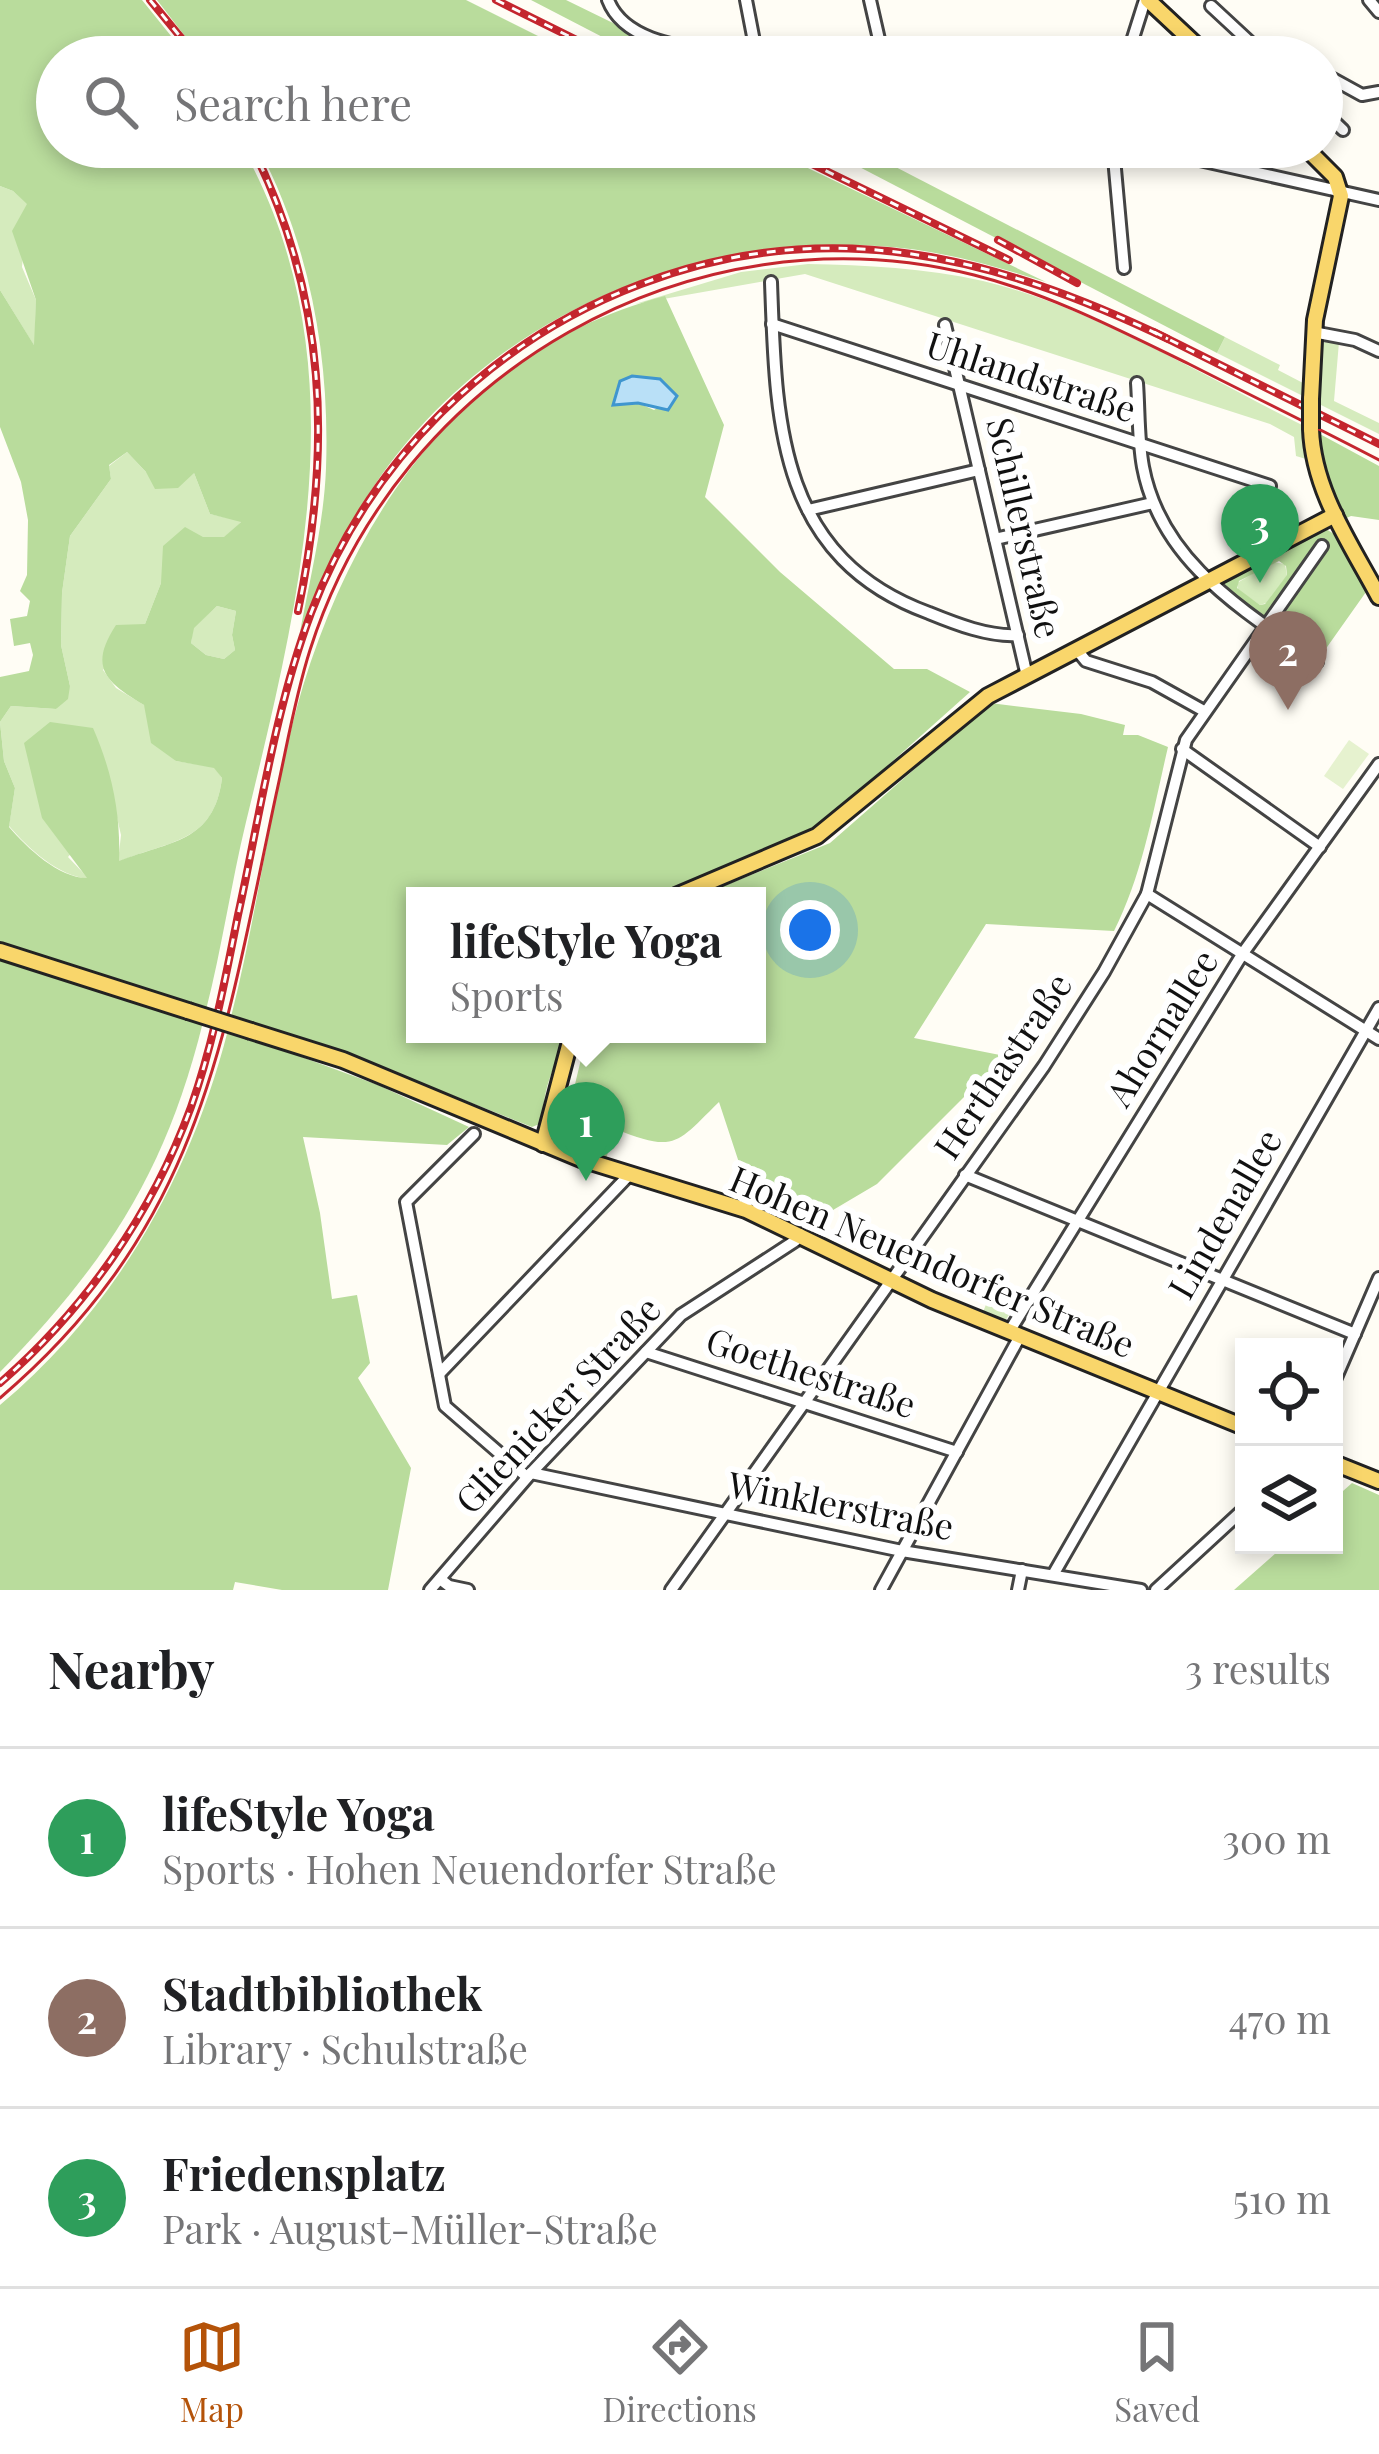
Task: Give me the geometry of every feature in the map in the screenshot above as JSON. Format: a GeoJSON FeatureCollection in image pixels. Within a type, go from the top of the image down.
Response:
{"type":"FeatureCollection","features":[{"type":"Feature","properties":{"kind":"main road"},"geometry":{"type":"LineString","coordinates":[[1146,0],[1186,36]]}},
{"type":"Feature","properties":{"kind":"main road"},"geometry":{"type":"LineString","coordinates":[[1326,168],[1341,191],[1313,332],[1315,463],[1335,515],[1379,597]]}},
{"type":"Feature","properties":{"kind":"main road"},"geometry":{"type":"LineString","coordinates":[[697,887],[827,830],[974,706],[1335,515]]}},
{"type":"Feature","properties":{"kind":"main road","name":"Hohen Neuendorfer Straße"},"geometry":{"type":"LineString","coordinates":[[0,951],[343,1060],[543,1144],[746,1210],[890,1281],[1235,1423]]}},
{"type":"Feature","properties":{"kind":"main road"},"geometry":{"type":"LineString","coordinates":[[543,1144],[570,1043]]}},
{"type":"Feature","properties":{"kind":"main road"},"geometry":{"type":"LineString","coordinates":[[1343,1467],[1379,1481]]}},
{"type":"Feature","properties":{"kind":"street"},"geometry":{"type":"LineString","coordinates":[[608,0],[618,18],[638,32],[654,36]]}},
{"type":"Feature","properties":{"kind":"street"},"geometry":{"type":"LineString","coordinates":[[746,0],[753,36]]}},
{"type":"Feature","properties":{"kind":"street"},"geometry":{"type":"LineString","coordinates":[[870,0],[879,36]]}},
{"type":"Feature","properties":{"kind":"street"},"geometry":{"type":"LineString","coordinates":[[1134,36],[1146,0]]}},
{"type":"Feature","properties":{"kind":"street"},"geometry":{"type":"LineString","coordinates":[[1369,0],[1379,12]]}},
{"type":"Feature","properties":{"kind":"street"},"geometry":{"type":"LineString","coordinates":[[1211,6],[1243,36]]}},
{"type":"Feature","properties":{"kind":"street"},"geometry":{"type":"LineString","coordinates":[[1343,85],[1361,94],[1379,92]]}},
{"type":"Feature","properties":{"kind":"street"},"geometry":{"type":"LineString","coordinates":[[1115,168],[1124,268]]}},
{"type":"Feature","properties":{"kind":"street"},"geometry":{"type":"LineString","coordinates":[[1236,168],[1379,200]]}},
{"type":"Feature","properties":{"kind":"street"},"geometry":{"type":"LineString","coordinates":[[771,282],[780,432],[808,511],[842,555],[890,595],[947,620],[1000,635],[1018,635]]}},
{"type":"Feature","properties":{"kind":"street","name":"Uhlandstraße"},"geometry":{"type":"LineString","coordinates":[[772,324],[1270,486]]}},
{"type":"Feature","properties":{"kind":"street","name":"Schillerstraße"},"geometry":{"type":"LineString","coordinates":[[945,325],[1027,676]]}},
{"type":"Feature","properties":{"kind":"street"},"geometry":{"type":"LineString","coordinates":[[1313,332],[1355,340],[1379,351]]}},
{"type":"Feature","properties":{"kind":"street"},"geometry":{"type":"LineString","coordinates":[[1137,383],[1141,444],[1154,503],[1172,539],[1207,582],[1316,662]]}},
{"type":"Feature","properties":{"kind":"street"},"geometry":{"type":"LineString","coordinates":[[808,511],[979,470]]}},
{"type":"Feature","properties":{"kind":"street"},"geometry":{"type":"LineString","coordinates":[[995,539],[1154,503]]}},
{"type":"Feature","properties":{"kind":"street","name":"Herthastraße"},"geometry":{"type":"LineString","coordinates":[[671,1590],[1044,1066],[1129,930],[1147,894],[1182,749],[1322,546]]}},
{"type":"Feature","properties":{"kind":"street"},"geometry":{"type":"LineString","coordinates":[[1077,650],[1086,661],[1152,682],[1204,711]]}},
{"type":"Feature","properties":{"kind":"street"},"geometry":{"type":"LineString","coordinates":[[1182,749],[1320,847]]}},
{"type":"Feature","properties":{"kind":"street","name":"Ahornallee"},"geometry":{"type":"LineString","coordinates":[[881,1590],[1078,1220],[1244,953],[1379,764]]}},
{"type":"Feature","properties":{"kind":"street"},"geometry":{"type":"LineString","coordinates":[[1147,894],[1379,1039]]}},
{"type":"Feature","properties":{"kind":"street","name":"Lindenallee"},"geometry":{"type":"LineString","coordinates":[[1053,1576],[1379,1008]]}},
{"type":"Feature","properties":{"kind":"street"},"geometry":{"type":"LineString","coordinates":[[474,1135],[406,1202],[445,1406],[529,1475]]}},
{"type":"Feature","properties":{"kind":"street"},"geometry":{"type":"LineString","coordinates":[[439,1374],[630,1174]]}},
{"type":"Feature","properties":{"kind":"street"},"geometry":{"type":"LineString","coordinates":[[965,1174],[1355,1334]]}},
{"type":"Feature","properties":{"kind":"street","name":"Glienicker Straße"},"geometry":{"type":"LineString","coordinates":[[430,1590],[529,1475],[686,1312],[800,1234]]}},
{"type":"Feature","properties":{"kind":"street"},"geometry":{"type":"LineString","coordinates":[[1343,1361],[1379,1278]]}},
{"type":"Feature","properties":{"kind":"street","name":"Goethestraße"},"geometry":{"type":"LineString","coordinates":[[646,1352],[957,1452]]}},
{"type":"Feature","properties":{"kind":"street","name":"Winklerstraße"},"geometry":{"type":"LineString","coordinates":[[529,1475],[902,1551],[1141,1590]]}},
{"type":"Feature","properties":{"kind":"street"},"geometry":{"type":"LineString","coordinates":[[1156,1590],[1235,1517]]}},
{"type":"Feature","properties":{"kind":"street"},"geometry":{"type":"LineString","coordinates":[[1018,1590],[1022,1570]]}},
{"type":"Feature","properties":{"kind":"street"},"geometry":{"type":"LineString","coordinates":[[440,1579],[468,1590]]}},
{"type":"Feature","properties":{"kind":"green space"},"geometry":{"type":"Polygon","coordinates":[[[0,0],[142,0],[171,36],[36,36],[36,168],[252,168],[279,228],[301,311],[310,395],[309,481],[300,567],[206,1010],[0,942],[0,722],[0,677],[29,671],[33,655],[30,643],[14,646],[10,619],[27,616],[30,601],[20,591],[27,575],[28,520],[21,482],[0,427],[0,290],[34,345],[36,300],[12,231],[27,204],[0,186],[0,0]],[[127,452],[109,465],[111,479],[70,536],[61,645],[70,686],[68,699],[56,709],[11,706],[0,722],[4,761],[15,788],[9,827],[55,867],[87,878],[42,818],[24,743],[50,722],[93,728],[114,793],[119,861],[187,836],[210,816],[222,778],[214,768],[176,761],[151,743],[144,705],[111,681],[103,663],[116,625],[145,624],[161,583],[163,546],[185,527],[203,537],[224,537],[241,522],[210,514],[194,473],[178,488],[155,489],[127,452]],[[217,606],[194,628],[191,643],[206,655],[224,659],[235,650],[236,611],[217,606]]]}},
{"type":"Feature","properties":{"kind":"green space"},"geometry":{"type":"Polygon","coordinates":[[[157,0],[466,0],[538,36],[185,36],[157,0]]]}},
{"type":"Feature","properties":{"kind":"green space"},"geometry":{"type":"Polygon","coordinates":[[[531,0],[566,0],[640,36],[600,36],[531,0]]]}},
{"type":"Feature","properties":{"kind":"green space"},"geometry":{"type":"Polygon","coordinates":[[[268,168],[808,168],[1046,282],[921,250],[805,246],[732,256],[662,274],[594,300],[531,335],[472,377],[419,428],[352,521],[300,632],[325,489],[324,385],[313,303],[268,168]]]}},
{"type":"Feature","properties":{"kind":"green space"},"geometry":{"type":"Polygon","coordinates":[[[861,168],[898,168],[1225,337],[1217,353],[861,168]]]}},
{"type":"Feature","properties":{"kind":"green space"},"geometry":{"type":"Polygon","coordinates":[[[0,186],[28,204],[22,267],[36,300],[35,347],[0,290],[0,186]]]}},
{"type":"Feature","properties":{"kind":"green space"},"geometry":{"type":"Polygon","coordinates":[[[808,264],[961,277],[1064,307],[1304,426],[1306,459],[1296,456],[1294,437],[1270,424],[805,274],[635,304],[741,272],[808,264]]]}},
{"type":"Feature","properties":{"kind":"green space"},"geometry":{"type":"Polygon","coordinates":[[[665,296],[724,425],[705,497],[780,572],[894,669],[927,669],[970,692],[819,827],[680,887],[406,887],[406,1043],[563,1043],[547,1086],[542,1123],[532,1127],[338,1050],[231,1017],[303,686],[356,555],[391,496],[433,442],[480,394],[535,353],[596,320],[665,296]],[[632,376],[614,404],[638,403],[654,410],[677,396],[660,379],[632,376]]]}},
{"type":"Feature","properties":{"kind":"green space"},"geometry":{"type":"Polygon","coordinates":[[[1225,337],[1280,365],[1278,370],[1303,383],[1303,396],[1217,353],[1225,337]]]}},
{"type":"Feature","properties":{"kind":"green space"},"geometry":{"type":"Polygon","coordinates":[[[1326,340],[1339,342],[1334,401],[1379,423],[1379,434],[1317,403],[1321,347],[1326,340]]]}},
{"type":"Feature","properties":{"kind":"green space"},"geometry":{"type":"Polygon","coordinates":[[[1318,433],[1379,466],[1379,520],[1351,516],[1340,521],[1316,462],[1318,433]]]}},
{"type":"Feature","properties":{"kind":"green space"},"geometry":{"type":"Polygon","coordinates":[[[127,452],[146,472],[194,473],[210,514],[242,521],[225,537],[203,537],[161,583],[145,624],[103,670],[116,688],[144,705],[176,761],[214,767],[222,778],[210,816],[199,828],[118,862],[121,835],[114,805],[68,857],[89,879],[55,867],[9,826],[15,788],[4,761],[0,722],[11,706],[56,709],[70,686],[61,645],[70,536],[111,479],[109,466],[127,452]]]}},
{"type":"Feature","properties":{"kind":"green space"},"geometry":{"type":"Polygon","coordinates":[[[1326,529],[1334,534],[1366,592],[1320,657],[1219,585],[1326,529]],[[1279,561],[1239,581],[1237,588],[1265,604],[1287,575],[1279,561]]]}},
{"type":"Feature","properties":{"kind":"green space"},"geometry":{"type":"Polygon","coordinates":[[[1273,562],[1285,564],[1287,576],[1260,605],[1238,590],[1237,583],[1273,562]]]}},
{"type":"Feature","properties":{"kind":"green space"},"geometry":{"type":"Polygon","coordinates":[[[217,606],[236,611],[235,650],[224,659],[206,655],[191,643],[193,628],[217,606]]]}},
{"type":"Feature","properties":{"kind":"green space"},"geometry":{"type":"Polygon","coordinates":[[[990,703],[1081,714],[1125,725],[1123,735],[1138,735],[1168,747],[1140,864],[1114,931],[986,924],[914,1038],[1005,1056],[877,1184],[806,1226],[753,1205],[719,1102],[674,1140],[651,1141],[615,1129],[606,1159],[561,1143],[585,1043],[766,1043],[766,887],[721,887],[830,843],[990,703]]]}},
{"type":"Feature","properties":{"kind":"green space"},"geometry":{"type":"Polygon","coordinates":[[[1349,740],[1369,754],[1343,789],[1324,776],[1349,740]]]}},
{"type":"Feature","properties":{"kind":"green space"},"geometry":{"type":"Polygon","coordinates":[[[0,959],[203,1022],[171,1124],[128,1212],[72,1292],[0,1372],[0,959]]]}},
{"type":"Feature","properties":{"kind":"green space"},"geometry":{"type":"Polygon","coordinates":[[[228,1030],[378,1085],[469,1127],[447,1145],[303,1137],[332,1299],[357,1295],[370,1363],[358,1378],[411,1468],[388,1590],[282,1590],[235,1582],[233,1590],[0,1590],[0,1405],[79,1326],[144,1236],[193,1136],[228,1030]]]}},
{"type":"Feature","properties":{"kind":"green space"},"geometry":{"type":"Polygon","coordinates":[[[997,1277],[1023,1293],[1005,1321],[983,1312],[997,1277]]]}},
{"type":"Feature","properties":{"kind":"green space"},"geometry":{"type":"Polygon","coordinates":[[[1352,1483],[1379,1495],[1379,1590],[1234,1590],[1275,1554],[1343,1554],[1343,1491],[1352,1483]]]}},
{"type":"Feature","properties":{"kind":"water"},"geometry":{"type":"Polygon","coordinates":[[[632,376],[660,379],[677,396],[668,410],[638,403],[613,405],[620,381],[632,376]]]}},
{"type":"Feature","properties":{"kind":"tram line"},"geometry":{"type":"LineString","coordinates":[[0,1398],[68,1333],[121,1265],[162,1196],[194,1123],[239,968],[305,668],[352,551],[411,465],[484,391],[569,332],[663,289],[763,265],[868,259],[974,275],[1030,292],[1110,326],[1379,460]]}},
{"type":"Feature","properties":{"kind":"railway"},"geometry":{"type":"LineString","coordinates":[[150,0],[180,36]]}},
{"type":"Feature","properties":{"kind":"railway"},"geometry":{"type":"LineString","coordinates":[[496,0],[569,36]]}},
{"type":"Feature","properties":{"kind":"railway"},"geometry":{"type":"LineString","coordinates":[[261,168],[296,260],[316,374],[316,491],[298,611]]}},
{"type":"Feature","properties":{"kind":"railway"},"geometry":{"type":"LineString","coordinates":[[820,168],[1009,260]]}},
{"type":"Feature","properties":{"kind":"railway"},"geometry":{"type":"LineString","coordinates":[[998,240],[1077,283]]}},
{"type":"Feature","properties":{"kind":"railway"},"geometry":{"type":"LineString","coordinates":[[0,1383],[88,1291],[157,1185],[191,1107],[212,1036],[278,724],[311,613],[365,506],[441,413],[485,373],[586,308],[641,284],[710,263],[778,251],[844,248],[975,266],[1039,285],[1168,339]]}},
{"type":"Feature","properties":{"kind":"railway"},"geometry":{"type":"LineString","coordinates":[[1154,332],[1379,444]]}},
{"type":"Feature","properties":{"kind":"place","name":"Friedensplatz"},"geometry":{"type":"Point","coordinates":[1260,583]}},
{"type":"Feature","properties":{"kind":"place","name":"Stadtbibliothek"},"geometry":{"type":"Point","coordinates":[1288,710]}},
{"type":"Feature","properties":{"kind":"place","name":"lifeStyle Yoga"},"geometry":{"type":"Point","coordinates":[586,1181]}}]}
